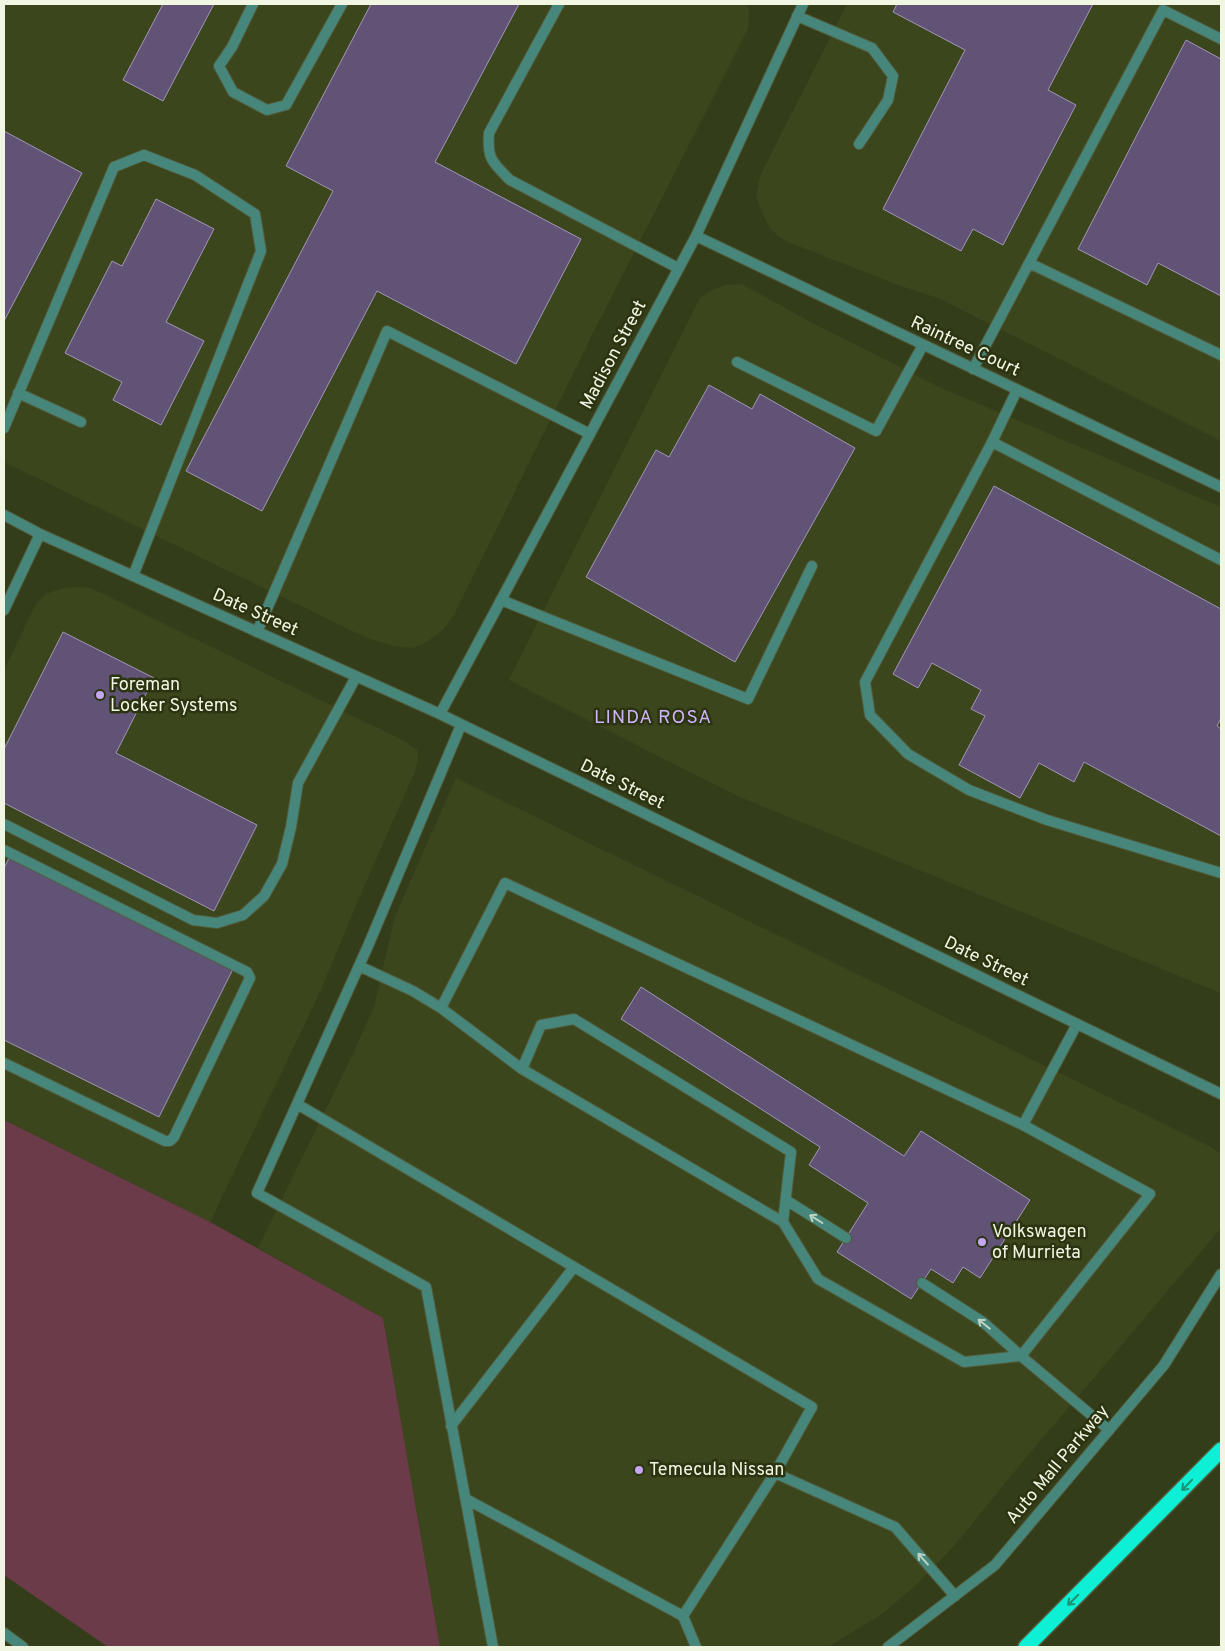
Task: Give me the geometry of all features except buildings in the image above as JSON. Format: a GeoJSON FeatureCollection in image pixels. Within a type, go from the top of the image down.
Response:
{"type":"FeatureCollection","features":[{"type":"Feature","properties":{"kind":"highway"},"geometry":{"type":"LineString","coordinates":[[1026,1647],[1221,1450]]}},
{"type":"Feature","properties":{"kind":"street"},"geometry":{"type":"LineString","coordinates":[[253,4],[232,47],[219,66],[233,92],[267,110],[286,105],[342,4]]}},
{"type":"Feature","properties":{"kind":"street"},"geometry":{"type":"LineString","coordinates":[[558,4],[489,132],[488,150],[495,166],[510,180],[678,268]]}},
{"type":"Feature","properties":{"kind":"street","name":"Madison Street"},"geometry":{"type":"LineString","coordinates":[[440,714],[696,236],[802,4]]}},
{"type":"Feature","properties":{"kind":"street"},"geometry":{"type":"LineString","coordinates":[[973,369],[1159,7],[1221,39]]}},
{"type":"Feature","properties":{"kind":"street"},"geometry":{"type":"LineString","coordinates":[[797,16],[872,48],[893,76],[888,100],[859,144]]}},
{"type":"Feature","properties":{"kind":"street"},"geometry":{"type":"LineString","coordinates":[[4,428],[114,167],[144,155],[195,175],[255,214],[261,251],[133,576]]}},
{"type":"Feature","properties":{"kind":"street","name":"Raintree Court"},"geometry":{"type":"LineString","coordinates":[[696,236],[1221,487]]}},
{"type":"Feature","properties":{"kind":"street"},"geometry":{"type":"LineString","coordinates":[[1029,263],[1221,355]]}},
{"type":"Feature","properties":{"kind":"street"},"geometry":{"type":"LineString","coordinates":[[257,632],[387,330],[590,434]]}},
{"type":"Feature","properties":{"kind":"street"},"geometry":{"type":"LineString","coordinates":[[737,362],[876,431],[923,345]]}},
{"type":"Feature","properties":{"kind":"street"},"geometry":{"type":"LineString","coordinates":[[1017,390],[992,442],[865,682],[870,715],[908,754],[969,790],[1047,820],[1221,873]]}},
{"type":"Feature","properties":{"kind":"street"},"geometry":{"type":"LineString","coordinates":[[18,393],[81,422]]}},
{"type":"Feature","properties":{"kind":"street"},"geometry":{"type":"LineString","coordinates":[[992,442],[1221,560]]}},
{"type":"Feature","properties":{"kind":"street","name":"Date Street"},"geometry":{"type":"LineString","coordinates":[[4,515],[40,534],[440,714],[1221,1094]]}},
{"type":"Feature","properties":{"kind":"street"},"geometry":{"type":"LineString","coordinates":[[4,610],[40,534]]}},
{"type":"Feature","properties":{"kind":"street"},"geometry":{"type":"LineString","coordinates":[[501,600],[748,699],[812,566]]}},
{"type":"Feature","properties":{"kind":"street"},"geometry":{"type":"LineString","coordinates":[[4,824],[193,920],[217,923],[244,915],[264,896],[282,864],[291,827],[298,783],[356,677]]}},
{"type":"Feature","properties":{"kind":"street"},"geometry":{"type":"LineString","coordinates":[[461,725],[359,966],[257,1193],[426,1287],[493,1647]]}},
{"type":"Feature","properties":{"kind":"street"},"geometry":{"type":"LineString","coordinates":[[4,850],[247,972],[250,978],[174,1137],[170,1141],[165,1141],[4,1063]]}},
{"type":"Feature","properties":{"kind":"street"},"geometry":{"type":"LineString","coordinates":[[359,966],[414,991],[441,1008],[522,1070],[783,1222],[818,1279],[964,1362],[1021,1356],[1150,1194],[1023,1125],[505,883],[441,1008]]}},
{"type":"Feature","properties":{"kind":"street"},"geometry":{"type":"LineString","coordinates":[[522,1070],[541,1025],[574,1020],[791,1152],[783,1222]]}},
{"type":"Feature","properties":{"kind":"street"},"geometry":{"type":"LineString","coordinates":[[1023,1125],[1078,1024]]}},
{"type":"Feature","properties":{"kind":"street"},"geometry":{"type":"LineString","coordinates":[[297,1104],[812,1407],[775,1473],[683,1616]]}},
{"type":"Feature","properties":{"kind":"street"},"geometry":{"type":"LineString","coordinates":[[786,1200],[846,1238]]}},
{"type":"Feature","properties":{"kind":"street"},"geometry":{"type":"LineString","coordinates":[[452,1426],[574,1267]]}},
{"type":"Feature","properties":{"kind":"street","name":"Auto Mall Parkway"},"geometry":{"type":"LineString","coordinates":[[888,1647],[995,1565],[1164,1365],[1221,1274]]}},
{"type":"Feature","properties":{"kind":"street"},"geometry":{"type":"LineString","coordinates":[[922,1283],[983,1322],[1109,1430]]}},
{"type":"Feature","properties":{"kind":"street"},"geometry":{"type":"LineString","coordinates":[[775,1473],[895,1527],[955,1596]]}},
{"type":"Feature","properties":{"kind":"street"},"geometry":{"type":"LineString","coordinates":[[466,1499],[683,1616],[696,1647]]}},
{"type":"Feature","properties":{"kind":"street"},"geometry":{"type":"LineString","coordinates":[[4,1634],[23,1647]]}},
{"type":"Feature","properties":{"kind":"shaded area"},"geometry":{"type":"Polygon","coordinates":[[[4,4],[747,4],[749,10],[748,29],[594,331],[454,615],[443,630],[428,641],[413,648],[394,646],[367,638],[4,462],[4,4]]]}},
{"type":"Feature","properties":{"kind":"shaded area"},"geometry":{"type":"Polygon","coordinates":[[[847,4],[1221,4],[1221,441],[941,299],[898,285],[788,242],[770,228],[756,197],[760,176],[847,4]]]}},
{"type":"Feature","properties":{"kind":"shaded area"},"geometry":{"type":"Polygon","coordinates":[[[742,284],[805,319],[939,387],[1221,507],[1221,993],[735,795],[509,680],[700,298],[712,290],[725,285],[742,284]]]}},
{"type":"Feature","properties":{"kind":"shaded area"},"geometry":{"type":"Polygon","coordinates":[[[75,587],[91,588],[406,742],[417,750],[416,769],[320,992],[210,1222],[4,1120],[4,670],[36,604],[46,594],[60,589],[75,587]]]}},
{"type":"Feature","properties":{"kind":"shaded area"},"geometry":{"type":"Polygon","coordinates":[[[456,778],[1207,1145],[1221,1154],[1221,1228],[1024,1460],[954,1546],[914,1587],[882,1614],[828,1647],[440,1647],[383,1318],[258,1248],[374,1007],[395,916],[456,778]]]}},
{"type":"Feature","properties":{"kind":"shaded area"},"geometry":{"type":"Polygon","coordinates":[[[4,1120],[210,1222],[383,1318],[440,1647],[108,1647],[4,1575],[4,1120]]]}},
{"type":"Feature","properties":{"kind":"place","name":"Foreman Locker Systems"},"geometry":{"type":"Point","coordinates":[100,695]}},
{"type":"Feature","properties":{"kind":"place","name":"Volkswagen of Murrieta"},"geometry":{"type":"Point","coordinates":[982,1242]}},
{"type":"Feature","properties":{"kind":"place","name":"Temecula Nissan"},"geometry":{"type":"Point","coordinates":[639,1470]}},
{"type":"Feature","properties":{"kind":"district","name":"LINDA ROSA"},"geometry":{"type":"Point","coordinates":[653,718]}}]}
